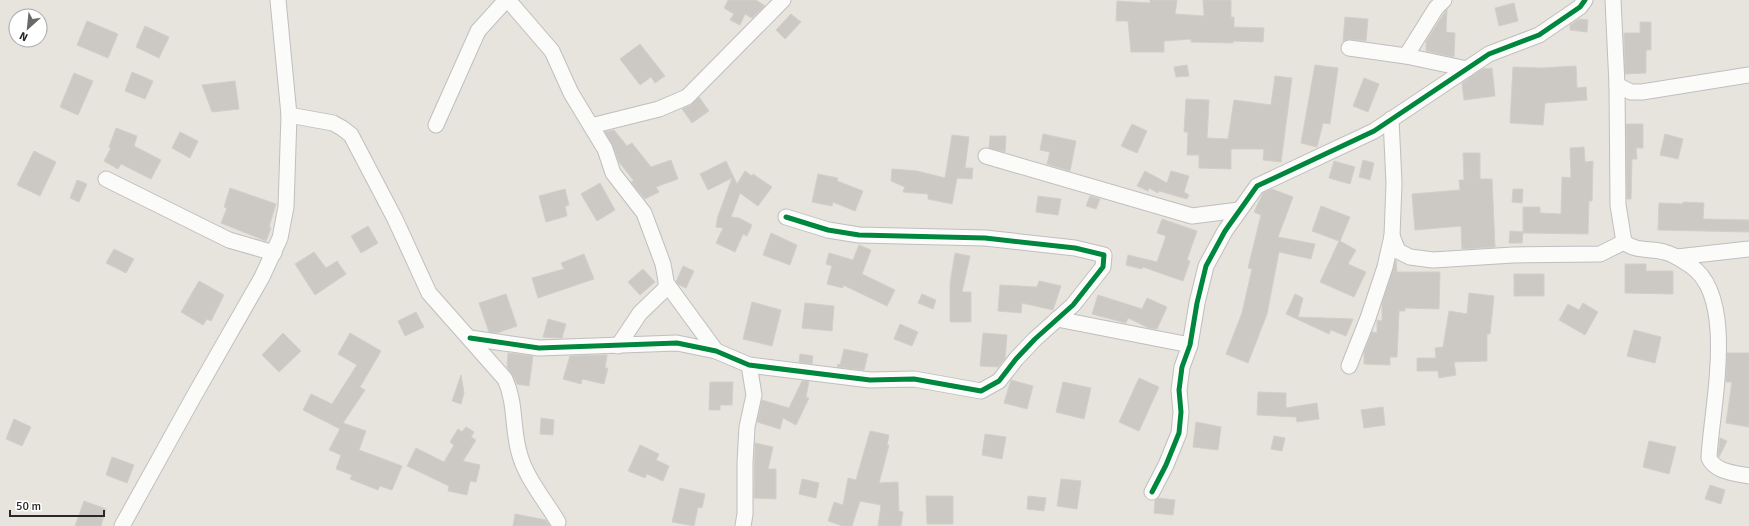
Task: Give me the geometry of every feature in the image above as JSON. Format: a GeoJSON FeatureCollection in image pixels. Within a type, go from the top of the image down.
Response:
{"type":"FeatureCollection","features":[{"type":"Feature","properties":{"kind":"street"},"geometry":{"type":"LineString","coordinates":[[122,526],[262,277],[280,238],[286,207],[289,115],[278,0]]}},
{"type":"Feature","properties":{"kind":"street"},"geometry":{"type":"LineString","coordinates":[[436,125],[478,31],[507,0],[552,51],[571,93],[605,149],[613,173],[644,213],[663,264],[667,284],[716,351]]}},
{"type":"Feature","properties":{"kind":"street"},"geometry":{"type":"LineString","coordinates":[[591,126],[659,109],[687,97],[782,0]]}},
{"type":"Feature","properties":{"kind":"street"},"geometry":{"type":"LineString","coordinates":[[1406,56],[1436,8],[1444,0]]}},
{"type":"Feature","properties":{"kind":"street"},"geometry":{"type":"LineString","coordinates":[[1152,492],[1166,465],[1179,433],[1182,412],[1179,390],[1182,367],[1190,345],[1206,266],[1214,250],[1239,210],[1257,186],[1374,131],[1489,54],[1539,35],[1580,7],[1586,0]]}},
{"type":"Feature","properties":{"kind":"street"},"geometry":{"type":"LineString","coordinates":[[1613,0],[1617,85],[1618,205],[1624,242]]}},
{"type":"Feature","properties":{"kind":"street"},"geometry":{"type":"LineString","coordinates":[[1349,48],[1406,56],[1467,69]]}},
{"type":"Feature","properties":{"kind":"street"},"geometry":{"type":"LineString","coordinates":[[1617,85],[1631,92],[1642,92],[1749,75]]}},
{"type":"Feature","properties":{"kind":"street"},"geometry":{"type":"LineString","coordinates":[[289,115],[333,123],[342,128],[356,142],[429,293],[505,379],[511,392],[513,402],[519,452],[530,477],[558,522]]}},
{"type":"Feature","properties":{"kind":"street"},"geometry":{"type":"LineString","coordinates":[[1349,366],[1368,318],[1385,267],[1392,236],[1394,183],[1391,119]]}},
{"type":"Feature","properties":{"kind":"street"},"geometry":{"type":"LineString","coordinates":[[986,156],[1192,216],[1239,210]]}},
{"type":"Feature","properties":{"kind":"street"},"geometry":{"type":"LineString","coordinates":[[106,179],[228,240],[274,253]]}},
{"type":"Feature","properties":{"kind":"street"},"geometry":{"type":"LineString","coordinates":[[470,338],[539,348],[677,343],[716,351],[749,365],[870,380],[900,378],[914,379],[981,391],[999,381],[1016,359],[1073,305],[1103,267],[1104,255],[1075,248],[985,238],[859,235],[828,230],[786,217]]}},
{"type":"Feature","properties":{"kind":"street"},"geometry":{"type":"LineString","coordinates":[[1392,236],[1398,251],[1410,257],[1433,260],[1513,255],[1600,254],[1624,242]]}},
{"type":"Feature","properties":{"kind":"street"},"geometry":{"type":"LineString","coordinates":[[1624,242],[1636,249],[1664,252],[1677,257],[1702,276],[1708,285],[1713,302],[1718,355],[1709,458],[1711,464],[1718,469],[1749,476]]}},
{"type":"Feature","properties":{"kind":"street"},"geometry":{"type":"LineString","coordinates":[[1677,257],[1749,249]]}},
{"type":"Feature","properties":{"kind":"street"},"geometry":{"type":"LineString","coordinates":[[618,346],[640,313],[664,290],[667,284]]}},
{"type":"Feature","properties":{"kind":"street"},"geometry":{"type":"LineString","coordinates":[[1057,319],[1190,345]]}},
{"type":"Feature","properties":{"kind":"street"},"geometry":{"type":"LineString","coordinates":[[742,526],[745,514],[747,427],[754,395],[749,365]]}},
{"type":"Feature","properties":{"kind":"building"},"geometry":{"type":"Polygon","coordinates":[[[728,0],[756,0],[765,6],[752,18],[745,14],[740,25],[730,20],[734,14],[724,8],[728,0]]]}},
{"type":"Feature","properties":{"kind":"building"},"geometry":{"type":"Polygon","coordinates":[[[1150,0],[1177,0],[1175,14],[1204,16],[1203,0],[1231,0],[1231,17],[1234,17],[1234,27],[1264,28],[1263,42],[1191,42],[1191,39],[1164,41],[1164,52],[1131,52],[1128,21],[1116,21],[1117,1],[1150,3],[1150,0]]]}},
{"type":"Feature","properties":{"kind":"building"},"geometry":{"type":"Polygon","coordinates":[[[1514,3],[1518,21],[1499,26],[1495,8],[1514,3]]]}},
{"type":"Feature","properties":{"kind":"building"},"geometry":{"type":"Polygon","coordinates":[[[1447,9],[1446,32],[1455,33],[1454,57],[1426,51],[1426,41],[1447,9]]]}},
{"type":"Feature","properties":{"kind":"building"},"geometry":{"type":"Polygon","coordinates":[[[791,14],[801,22],[785,39],[776,30],[791,14]]]}},
{"type":"Feature","properties":{"kind":"building"},"geometry":{"type":"Polygon","coordinates":[[[1345,17],[1368,19],[1366,41],[1350,39],[1343,41],[1345,17]]]}},
{"type":"Feature","properties":{"kind":"building"},"geometry":{"type":"Polygon","coordinates":[[[1579,19],[1588,20],[1587,32],[1570,30],[1570,25],[1579,19]]]}},
{"type":"Feature","properties":{"kind":"building"},"geometry":{"type":"Polygon","coordinates":[[[87,21],[118,34],[108,58],[77,45],[87,21]]]}},
{"type":"Feature","properties":{"kind":"building"},"geometry":{"type":"Polygon","coordinates":[[[1640,22],[1651,22],[1651,50],[1646,50],[1646,73],[1625,74],[1624,33],[1640,33],[1640,22]]]}},
{"type":"Feature","properties":{"kind":"building"},"geometry":{"type":"Polygon","coordinates":[[[145,26],[169,37],[159,58],[136,47],[145,26]]]}},
{"type":"Feature","properties":{"kind":"building"},"geometry":{"type":"Polygon","coordinates":[[[640,44],[665,76],[655,83],[651,77],[640,85],[620,59],[640,44]]]}},
{"type":"Feature","properties":{"kind":"building"},"geometry":{"type":"Polygon","coordinates":[[[1187,65],[1189,76],[1176,77],[1174,67],[1187,65]]]}},
{"type":"Feature","properties":{"kind":"building"},"geometry":{"type":"Polygon","coordinates":[[[1315,65],[1338,68],[1330,124],[1323,123],[1317,147],[1301,143],[1315,65]]]}},
{"type":"Feature","properties":{"kind":"building"},"geometry":{"type":"Polygon","coordinates":[[[1576,66],[1577,88],[1586,87],[1587,100],[1545,103],[1543,125],[1510,123],[1513,67],[1541,68],[1576,66]]]}},
{"type":"Feature","properties":{"kind":"building"},"geometry":{"type":"Polygon","coordinates":[[[1492,68],[1495,96],[1464,100],[1462,83],[1482,69],[1492,68]]]}},
{"type":"Feature","properties":{"kind":"building"},"geometry":{"type":"Polygon","coordinates":[[[132,72],[153,81],[145,99],[125,91],[132,72]]]}},
{"type":"Feature","properties":{"kind":"building"},"geometry":{"type":"Polygon","coordinates":[[[74,73],[93,81],[78,115],[60,107],[74,73]]]}},
{"type":"Feature","properties":{"kind":"building"},"geometry":{"type":"Polygon","coordinates":[[[1275,76],[1292,78],[1281,162],[1263,160],[1264,149],[1231,149],[1231,169],[1199,168],[1199,155],[1187,155],[1188,132],[1184,132],[1186,99],[1209,100],[1207,138],[1228,139],[1234,100],[1271,105],[1275,76]]]}},
{"type":"Feature","properties":{"kind":"building"},"geometry":{"type":"Polygon","coordinates":[[[1364,78],[1379,84],[1368,112],[1353,106],[1364,78]]]}},
{"type":"Feature","properties":{"kind":"building"},"geometry":{"type":"Polygon","coordinates":[[[235,81],[239,109],[212,112],[202,85],[235,81]]]}},
{"type":"Feature","properties":{"kind":"building"},"geometry":{"type":"Polygon","coordinates":[[[699,97],[709,111],[692,123],[682,109],[691,105],[699,97]]]}},
{"type":"Feature","properties":{"kind":"building"},"geometry":{"type":"Polygon","coordinates":[[[1132,124],[1147,131],[1137,153],[1121,146],[1132,124]]]}},
{"type":"Feature","properties":{"kind":"building"},"geometry":{"type":"Polygon","coordinates":[[[1626,124],[1643,124],[1643,148],[1636,148],[1637,159],[1632,159],[1631,199],[1627,199],[1626,124]]]}},
{"type":"Feature","properties":{"kind":"building"},"geometry":{"type":"Polygon","coordinates":[[[116,128],[137,136],[134,146],[161,160],[151,179],[121,164],[118,169],[104,161],[111,148],[109,147],[116,128]]]}},
{"type":"Feature","properties":{"kind":"building"},"geometry":{"type":"Polygon","coordinates":[[[614,130],[627,146],[632,143],[651,167],[671,160],[678,179],[656,187],[659,192],[645,199],[631,182],[634,181],[619,162],[613,146],[605,132],[614,130]]]}},
{"type":"Feature","properties":{"kind":"building"},"geometry":{"type":"Polygon","coordinates":[[[180,132],[198,141],[190,158],[172,148],[180,132]]]}},
{"type":"Feature","properties":{"kind":"building"},"geometry":{"type":"Polygon","coordinates":[[[1043,134],[1076,141],[1070,171],[1047,164],[1050,152],[1040,150],[1043,134]]]}},
{"type":"Feature","properties":{"kind":"building"},"geometry":{"type":"Polygon","coordinates":[[[1665,134],[1683,139],[1678,159],[1660,155],[1665,134]]]}},
{"type":"Feature","properties":{"kind":"building"},"geometry":{"type":"Polygon","coordinates":[[[952,135],[969,137],[965,168],[973,168],[972,179],[957,178],[952,204],[928,199],[928,194],[903,192],[905,187],[891,181],[892,169],[917,171],[945,178],[952,135]]]}},
{"type":"Feature","properties":{"kind":"building"},"geometry":{"type":"Polygon","coordinates":[[[990,136],[1006,136],[1005,152],[989,148],[990,136]]]}},
{"type":"Feature","properties":{"kind":"building"},"geometry":{"type":"Polygon","coordinates":[[[1584,147],[1585,162],[1593,161],[1592,201],[1589,201],[1588,234],[1523,233],[1523,207],[1540,207],[1540,213],[1561,214],[1562,177],[1571,178],[1570,148],[1584,147]]]}},
{"type":"Feature","properties":{"kind":"building"},"geometry":{"type":"Polygon","coordinates":[[[34,151],[56,162],[40,196],[17,185],[34,151]]]}},
{"type":"Feature","properties":{"kind":"building"},"geometry":{"type":"Polygon","coordinates":[[[1463,153],[1480,153],[1480,179],[1492,179],[1495,247],[1462,249],[1461,226],[1415,230],[1412,194],[1460,190],[1459,180],[1464,180],[1463,153]]]}},
{"type":"Feature","properties":{"kind":"building"},"geometry":{"type":"Polygon","coordinates":[[[1363,160],[1374,163],[1370,180],[1359,177],[1363,160]]]}},
{"type":"Feature","properties":{"kind":"building"},"geometry":{"type":"Polygon","coordinates":[[[726,161],[737,184],[745,171],[752,176],[753,174],[772,187],[758,206],[740,193],[731,217],[739,218],[752,225],[747,236],[743,234],[735,252],[716,243],[723,228],[716,227],[718,216],[732,178],[708,190],[700,174],[726,161]]]}},
{"type":"Feature","properties":{"kind":"building"},"geometry":{"type":"Polygon","coordinates":[[[1334,161],[1355,167],[1350,184],[1329,178],[1334,161]]]}},
{"type":"Feature","properties":{"kind":"building"},"geometry":{"type":"Polygon","coordinates":[[[1145,171],[1167,183],[1171,171],[1189,176],[1184,192],[1189,195],[1187,199],[1159,191],[1158,193],[1149,188],[1148,191],[1137,186],[1145,171]]]}},
{"type":"Feature","properties":{"kind":"building"},"geometry":{"type":"Polygon","coordinates":[[[818,174],[838,178],[837,181],[863,191],[855,211],[833,202],[832,206],[812,202],[818,174]]]}},
{"type":"Feature","properties":{"kind":"building"},"geometry":{"type":"Polygon","coordinates":[[[77,180],[87,184],[79,202],[70,198],[77,180]]]}},
{"type":"Feature","properties":{"kind":"building"},"geometry":{"type":"Polygon","coordinates":[[[600,183],[615,210],[597,221],[581,194],[600,183]]]}},
{"type":"Feature","properties":{"kind":"building"},"geometry":{"type":"Polygon","coordinates":[[[230,188],[276,204],[269,227],[271,228],[266,241],[221,223],[227,208],[224,207],[230,188]]]}},
{"type":"Feature","properties":{"kind":"building"},"geometry":{"type":"Polygon","coordinates":[[[565,189],[569,205],[565,206],[567,216],[546,222],[539,196],[565,189]]]}},
{"type":"Feature","properties":{"kind":"building"},"geometry":{"type":"Polygon","coordinates":[[[1272,189],[1293,197],[1278,237],[1315,244],[1311,259],[1279,252],[1267,314],[1248,363],[1226,354],[1242,313],[1252,269],[1248,268],[1261,215],[1254,212],[1263,193],[1272,189]]]}},
{"type":"Feature","properties":{"kind":"building"},"geometry":{"type":"Polygon","coordinates":[[[1513,189],[1523,189],[1522,203],[1512,202],[1513,189]]]}},
{"type":"Feature","properties":{"kind":"building"},"geometry":{"type":"Polygon","coordinates":[[[1038,196],[1061,199],[1058,215],[1036,212],[1038,196]]]}},
{"type":"Feature","properties":{"kind":"building"},"geometry":{"type":"Polygon","coordinates":[[[1090,196],[1100,199],[1096,209],[1086,206],[1090,196]]]}},
{"type":"Feature","properties":{"kind":"building"},"geometry":{"type":"Polygon","coordinates":[[[1683,202],[1704,203],[1703,219],[1749,220],[1749,232],[1658,230],[1659,203],[1683,204],[1683,202]]]}},
{"type":"Feature","properties":{"kind":"building"},"geometry":{"type":"Polygon","coordinates":[[[1321,206],[1350,217],[1340,241],[1356,250],[1348,264],[1366,272],[1354,297],[1320,282],[1339,241],[1312,231],[1321,206]]]}},
{"type":"Feature","properties":{"kind":"building"},"geometry":{"type":"Polygon","coordinates":[[[1162,219],[1197,231],[1187,260],[1190,261],[1183,281],[1143,267],[1142,269],[1126,265],[1128,255],[1157,262],[1166,236],[1157,233],[1162,219]]]}},
{"type":"Feature","properties":{"kind":"building"},"geometry":{"type":"Polygon","coordinates":[[[368,226],[378,243],[361,253],[351,236],[368,226]]]}},
{"type":"Feature","properties":{"kind":"building"},"geometry":{"type":"Polygon","coordinates":[[[1510,231],[1523,232],[1522,243],[1509,243],[1510,231]]]}},
{"type":"Feature","properties":{"kind":"building"},"geometry":{"type":"Polygon","coordinates":[[[771,233],[797,245],[790,265],[763,255],[771,233]]]}},
{"type":"Feature","properties":{"kind":"building"},"geometry":{"type":"Polygon","coordinates":[[[859,245],[871,250],[862,274],[895,290],[887,306],[843,285],[843,288],[827,284],[832,266],[826,264],[829,253],[853,260],[859,245]]]}},
{"type":"Feature","properties":{"kind":"building"},"geometry":{"type":"Polygon","coordinates":[[[114,249],[134,259],[126,273],[106,263],[114,249]]]}},
{"type":"Feature","properties":{"kind":"building"},"geometry":{"type":"Polygon","coordinates":[[[314,252],[326,268],[337,261],[346,274],[315,295],[295,264],[314,252]]]}},
{"type":"Feature","properties":{"kind":"building"},"geometry":{"type":"Polygon","coordinates":[[[955,253],[970,256],[962,292],[971,292],[971,322],[950,322],[950,283],[955,253]]]}},
{"type":"Feature","properties":{"kind":"building"},"geometry":{"type":"Polygon","coordinates":[[[584,254],[594,279],[538,298],[532,278],[564,269],[561,263],[584,254]]]}},
{"type":"Feature","properties":{"kind":"building"},"geometry":{"type":"Polygon","coordinates":[[[1396,260],[1397,272],[1440,272],[1439,309],[1405,308],[1405,311],[1399,311],[1397,357],[1390,357],[1390,365],[1364,364],[1364,352],[1372,332],[1377,333],[1377,320],[1382,321],[1382,304],[1396,260]]]}},
{"type":"Feature","properties":{"kind":"building"},"geometry":{"type":"Polygon","coordinates":[[[1625,264],[1646,264],[1646,271],[1673,271],[1673,294],[1625,293],[1625,264]]]}},
{"type":"Feature","properties":{"kind":"building"},"geometry":{"type":"Polygon","coordinates":[[[683,266],[694,271],[686,288],[676,282],[683,266]]]}},
{"type":"Feature","properties":{"kind":"building"},"geometry":{"type":"Polygon","coordinates":[[[643,269],[655,282],[640,295],[628,282],[643,269]]]}},
{"type":"Feature","properties":{"kind":"building"},"geometry":{"type":"Polygon","coordinates":[[[1514,274],[1544,274],[1544,296],[1514,296],[1514,274]]]}},
{"type":"Feature","properties":{"kind":"building"},"geometry":{"type":"Polygon","coordinates":[[[199,281],[224,295],[211,321],[207,319],[203,325],[181,312],[199,281]]]}},
{"type":"Feature","properties":{"kind":"building"},"geometry":{"type":"Polygon","coordinates":[[[1039,281],[1061,286],[1053,310],[1022,303],[1021,313],[998,311],[1000,285],[1037,287],[1039,281]]]}},
{"type":"Feature","properties":{"kind":"building"},"geometry":{"type":"Polygon","coordinates":[[[1469,293],[1494,296],[1490,334],[1487,334],[1487,361],[1454,362],[1456,375],[1439,378],[1438,371],[1417,371],[1417,358],[1436,358],[1435,348],[1443,347],[1449,311],[1467,314],[1469,293]]]}},
{"type":"Feature","properties":{"kind":"building"},"geometry":{"type":"Polygon","coordinates":[[[506,294],[517,326],[497,333],[489,332],[479,303],[506,294]]]}},
{"type":"Feature","properties":{"kind":"building"},"geometry":{"type":"Polygon","coordinates":[[[922,294],[936,300],[933,309],[918,303],[922,294]]]}},
{"type":"Feature","properties":{"kind":"building"},"geometry":{"type":"Polygon","coordinates":[[[1295,294],[1303,298],[1298,317],[1353,319],[1346,336],[1331,330],[1329,334],[1286,314],[1295,294]]]}},
{"type":"Feature","properties":{"kind":"building"},"geometry":{"type":"Polygon","coordinates":[[[1098,295],[1142,309],[1147,298],[1167,307],[1157,329],[1149,328],[1128,318],[1126,323],[1092,314],[1098,295]]]}},
{"type":"Feature","properties":{"kind":"building"},"geometry":{"type":"Polygon","coordinates":[[[752,302],[781,310],[772,346],[743,339],[752,302]]]}},
{"type":"Feature","properties":{"kind":"building"},"geometry":{"type":"Polygon","coordinates":[[[805,303],[834,306],[832,331],[802,328],[805,303]]]}},
{"type":"Feature","properties":{"kind":"building"},"geometry":{"type":"Polygon","coordinates":[[[1583,303],[1598,312],[1585,335],[1559,320],[1568,304],[1579,310],[1583,303]]]}},
{"type":"Feature","properties":{"kind":"building"},"geometry":{"type":"Polygon","coordinates":[[[416,312],[424,327],[405,336],[398,321],[416,312]]]}},
{"type":"Feature","properties":{"kind":"building"},"geometry":{"type":"Polygon","coordinates":[[[548,319],[566,324],[562,338],[543,337],[548,319]]]}},
{"type":"Feature","properties":{"kind":"building"},"geometry":{"type":"Polygon","coordinates":[[[900,324],[918,332],[912,346],[894,339],[900,324]]]}},
{"type":"Feature","properties":{"kind":"building"},"geometry":{"type":"Polygon","coordinates":[[[1634,330],[1661,337],[1655,363],[1627,356],[1634,330]]]}},
{"type":"Feature","properties":{"kind":"building"},"geometry":{"type":"Polygon","coordinates":[[[283,333],[301,351],[279,372],[262,355],[283,333]]]}},
{"type":"Feature","properties":{"kind":"building"},"geometry":{"type":"Polygon","coordinates":[[[350,333],[381,351],[360,387],[365,390],[343,423],[366,431],[359,450],[402,466],[392,490],[380,486],[378,490],[350,479],[352,475],[336,469],[341,455],[329,450],[340,429],[303,410],[311,394],[332,404],[357,365],[338,354],[350,333]]]}},
{"type":"Feature","properties":{"kind":"building"},"geometry":{"type":"Polygon","coordinates":[[[983,333],[1007,335],[1005,359],[998,367],[980,366],[983,333]]]}},
{"type":"Feature","properties":{"kind":"building"},"geometry":{"type":"Polygon","coordinates":[[[844,349],[868,354],[864,370],[837,367],[838,364],[840,365],[844,349]]]}},
{"type":"Feature","properties":{"kind":"building"},"geometry":{"type":"Polygon","coordinates":[[[508,353],[533,356],[529,386],[517,384],[507,367],[508,353]]]}},
{"type":"Feature","properties":{"kind":"building"},"geometry":{"type":"Polygon","coordinates":[[[1727,353],[1749,353],[1749,427],[1726,423],[1732,382],[1726,382],[1727,353]]]}},
{"type":"Feature","properties":{"kind":"building"},"geometry":{"type":"Polygon","coordinates":[[[800,354],[813,356],[812,364],[799,362],[800,354]]]}},
{"type":"Feature","properties":{"kind":"building"},"geometry":{"type":"Polygon","coordinates":[[[607,355],[605,368],[608,368],[604,384],[582,379],[581,384],[563,379],[570,356],[607,355]]]}},
{"type":"Feature","properties":{"kind":"building"},"geometry":{"type":"Polygon","coordinates":[[[461,375],[464,393],[461,404],[452,401],[461,375]]]}},
{"type":"Feature","properties":{"kind":"building"},"geometry":{"type":"Polygon","coordinates":[[[1139,378],[1159,387],[1139,431],[1119,422],[1139,378]]]}},
{"type":"Feature","properties":{"kind":"building"},"geometry":{"type":"Polygon","coordinates":[[[1011,380],[1033,386],[1027,409],[1004,403],[1011,380]]]}},
{"type":"Feature","properties":{"kind":"building"},"geometry":{"type":"Polygon","coordinates":[[[802,381],[809,381],[806,397],[809,398],[796,425],[783,418],[780,429],[757,422],[762,400],[789,408],[802,381]]]}},
{"type":"Feature","properties":{"kind":"building"},"geometry":{"type":"Polygon","coordinates":[[[710,382],[733,382],[732,405],[720,405],[720,410],[709,410],[710,382]]]}},
{"type":"Feature","properties":{"kind":"building"},"geometry":{"type":"Polygon","coordinates":[[[1063,382],[1091,388],[1084,419],[1056,412],[1063,382]]]}},
{"type":"Feature","properties":{"kind":"building"},"geometry":{"type":"Polygon","coordinates":[[[1258,392],[1286,393],[1286,408],[1317,403],[1319,419],[1297,422],[1296,417],[1257,415],[1258,392]]]}},
{"type":"Feature","properties":{"kind":"building"},"geometry":{"type":"Polygon","coordinates":[[[1383,407],[1385,425],[1364,428],[1361,410],[1383,407]]]}},
{"type":"Feature","properties":{"kind":"building"},"geometry":{"type":"Polygon","coordinates":[[[541,418],[554,420],[553,435],[540,434],[541,418]]]}},
{"type":"Feature","properties":{"kind":"building"},"geometry":{"type":"Polygon","coordinates":[[[14,419],[31,427],[22,446],[6,439],[14,419]]]}},
{"type":"Feature","properties":{"kind":"building"},"geometry":{"type":"Polygon","coordinates":[[[1196,422],[1221,427],[1218,450],[1193,447],[1196,422]]]}},
{"type":"Feature","properties":{"kind":"building"},"geometry":{"type":"Polygon","coordinates":[[[466,427],[474,432],[471,437],[476,440],[463,461],[480,465],[476,482],[470,481],[467,495],[448,491],[449,486],[407,466],[416,448],[444,462],[454,445],[450,442],[458,429],[462,432],[466,427]]]}},
{"type":"Feature","properties":{"kind":"building"},"geometry":{"type":"Polygon","coordinates":[[[870,431],[889,435],[887,445],[889,445],[879,483],[898,482],[899,511],[903,512],[901,526],[878,526],[881,505],[860,501],[852,526],[843,526],[828,521],[834,502],[843,505],[848,478],[856,480],[870,431]]]}},
{"type":"Feature","properties":{"kind":"building"},"geometry":{"type":"Polygon","coordinates":[[[985,434],[1006,437],[1002,459],[982,455],[985,434]]]}},
{"type":"Feature","properties":{"kind":"building"},"geometry":{"type":"Polygon","coordinates":[[[1274,436],[1285,438],[1282,451],[1271,449],[1274,436]]]}},
{"type":"Feature","properties":{"kind":"building"},"geometry":{"type":"Polygon","coordinates":[[[1720,438],[1727,441],[1719,457],[1718,456],[1720,438]]]}},
{"type":"Feature","properties":{"kind":"building"},"geometry":{"type":"Polygon","coordinates":[[[1649,441],[1676,447],[1669,474],[1643,467],[1649,441]]]}},
{"type":"Feature","properties":{"kind":"building"},"geometry":{"type":"Polygon","coordinates":[[[755,443],[773,447],[768,469],[776,469],[776,499],[754,498],[755,443]]]}},
{"type":"Feature","properties":{"kind":"building"},"geometry":{"type":"Polygon","coordinates":[[[640,445],[659,454],[656,460],[669,466],[663,481],[647,474],[645,478],[628,471],[640,445]]]}},
{"type":"Feature","properties":{"kind":"building"},"geometry":{"type":"Polygon","coordinates":[[[112,457],[134,465],[127,483],[106,475],[112,457]]]}},
{"type":"Feature","properties":{"kind":"building"},"geometry":{"type":"Polygon","coordinates":[[[802,479],[819,483],[816,498],[799,494],[802,479]]]}},
{"type":"Feature","properties":{"kind":"building"},"geometry":{"type":"Polygon","coordinates":[[[1061,479],[1081,481],[1077,509],[1057,506],[1061,479]]]}},
{"type":"Feature","properties":{"kind":"building"},"geometry":{"type":"Polygon","coordinates":[[[1710,485],[1725,490],[1721,504],[1705,499],[1710,485]]]}},
{"type":"Feature","properties":{"kind":"building"},"geometry":{"type":"Polygon","coordinates":[[[680,488],[705,494],[702,508],[698,507],[694,526],[672,522],[680,488]]]}},
{"type":"Feature","properties":{"kind":"building"},"geometry":{"type":"Polygon","coordinates":[[[926,496],[953,496],[953,524],[927,524],[926,496]]]}},
{"type":"Feature","properties":{"kind":"building"},"geometry":{"type":"Polygon","coordinates":[[[1028,496],[1046,498],[1044,511],[1027,509],[1028,496]]]}},
{"type":"Feature","properties":{"kind":"building"},"geometry":{"type":"Polygon","coordinates":[[[1159,498],[1175,500],[1173,515],[1154,513],[1155,500],[1159,498]]]}},
{"type":"Feature","properties":{"kind":"building"},"geometry":{"type":"Polygon","coordinates":[[[84,501],[106,509],[101,526],[75,526],[84,501]]]}},
{"type":"Feature","properties":{"kind":"building"},"geometry":{"type":"Polygon","coordinates":[[[515,514],[546,520],[550,526],[513,526],[515,514]]]}},
{"type":"Feature","properties":{"kind":"cycle path"},"geometry":{"type":"LineString","coordinates":[[1152,492],[1166,465],[1179,433],[1181,412],[1179,390],[1182,367],[1190,345],[1197,303],[1206,266],[1225,231],[1257,186],[1374,131],[1489,54],[1539,35],[1580,7],[1585,0]]}},
{"type":"Feature","properties":{"kind":"cycle path"},"geometry":{"type":"LineString","coordinates":[[470,338],[539,348],[677,343],[716,351],[749,365],[870,380],[914,379],[981,391],[999,381],[1016,359],[1035,339],[1073,305],[1103,267],[1104,255],[1075,248],[985,238],[859,235],[828,230],[786,217]]}}]}
